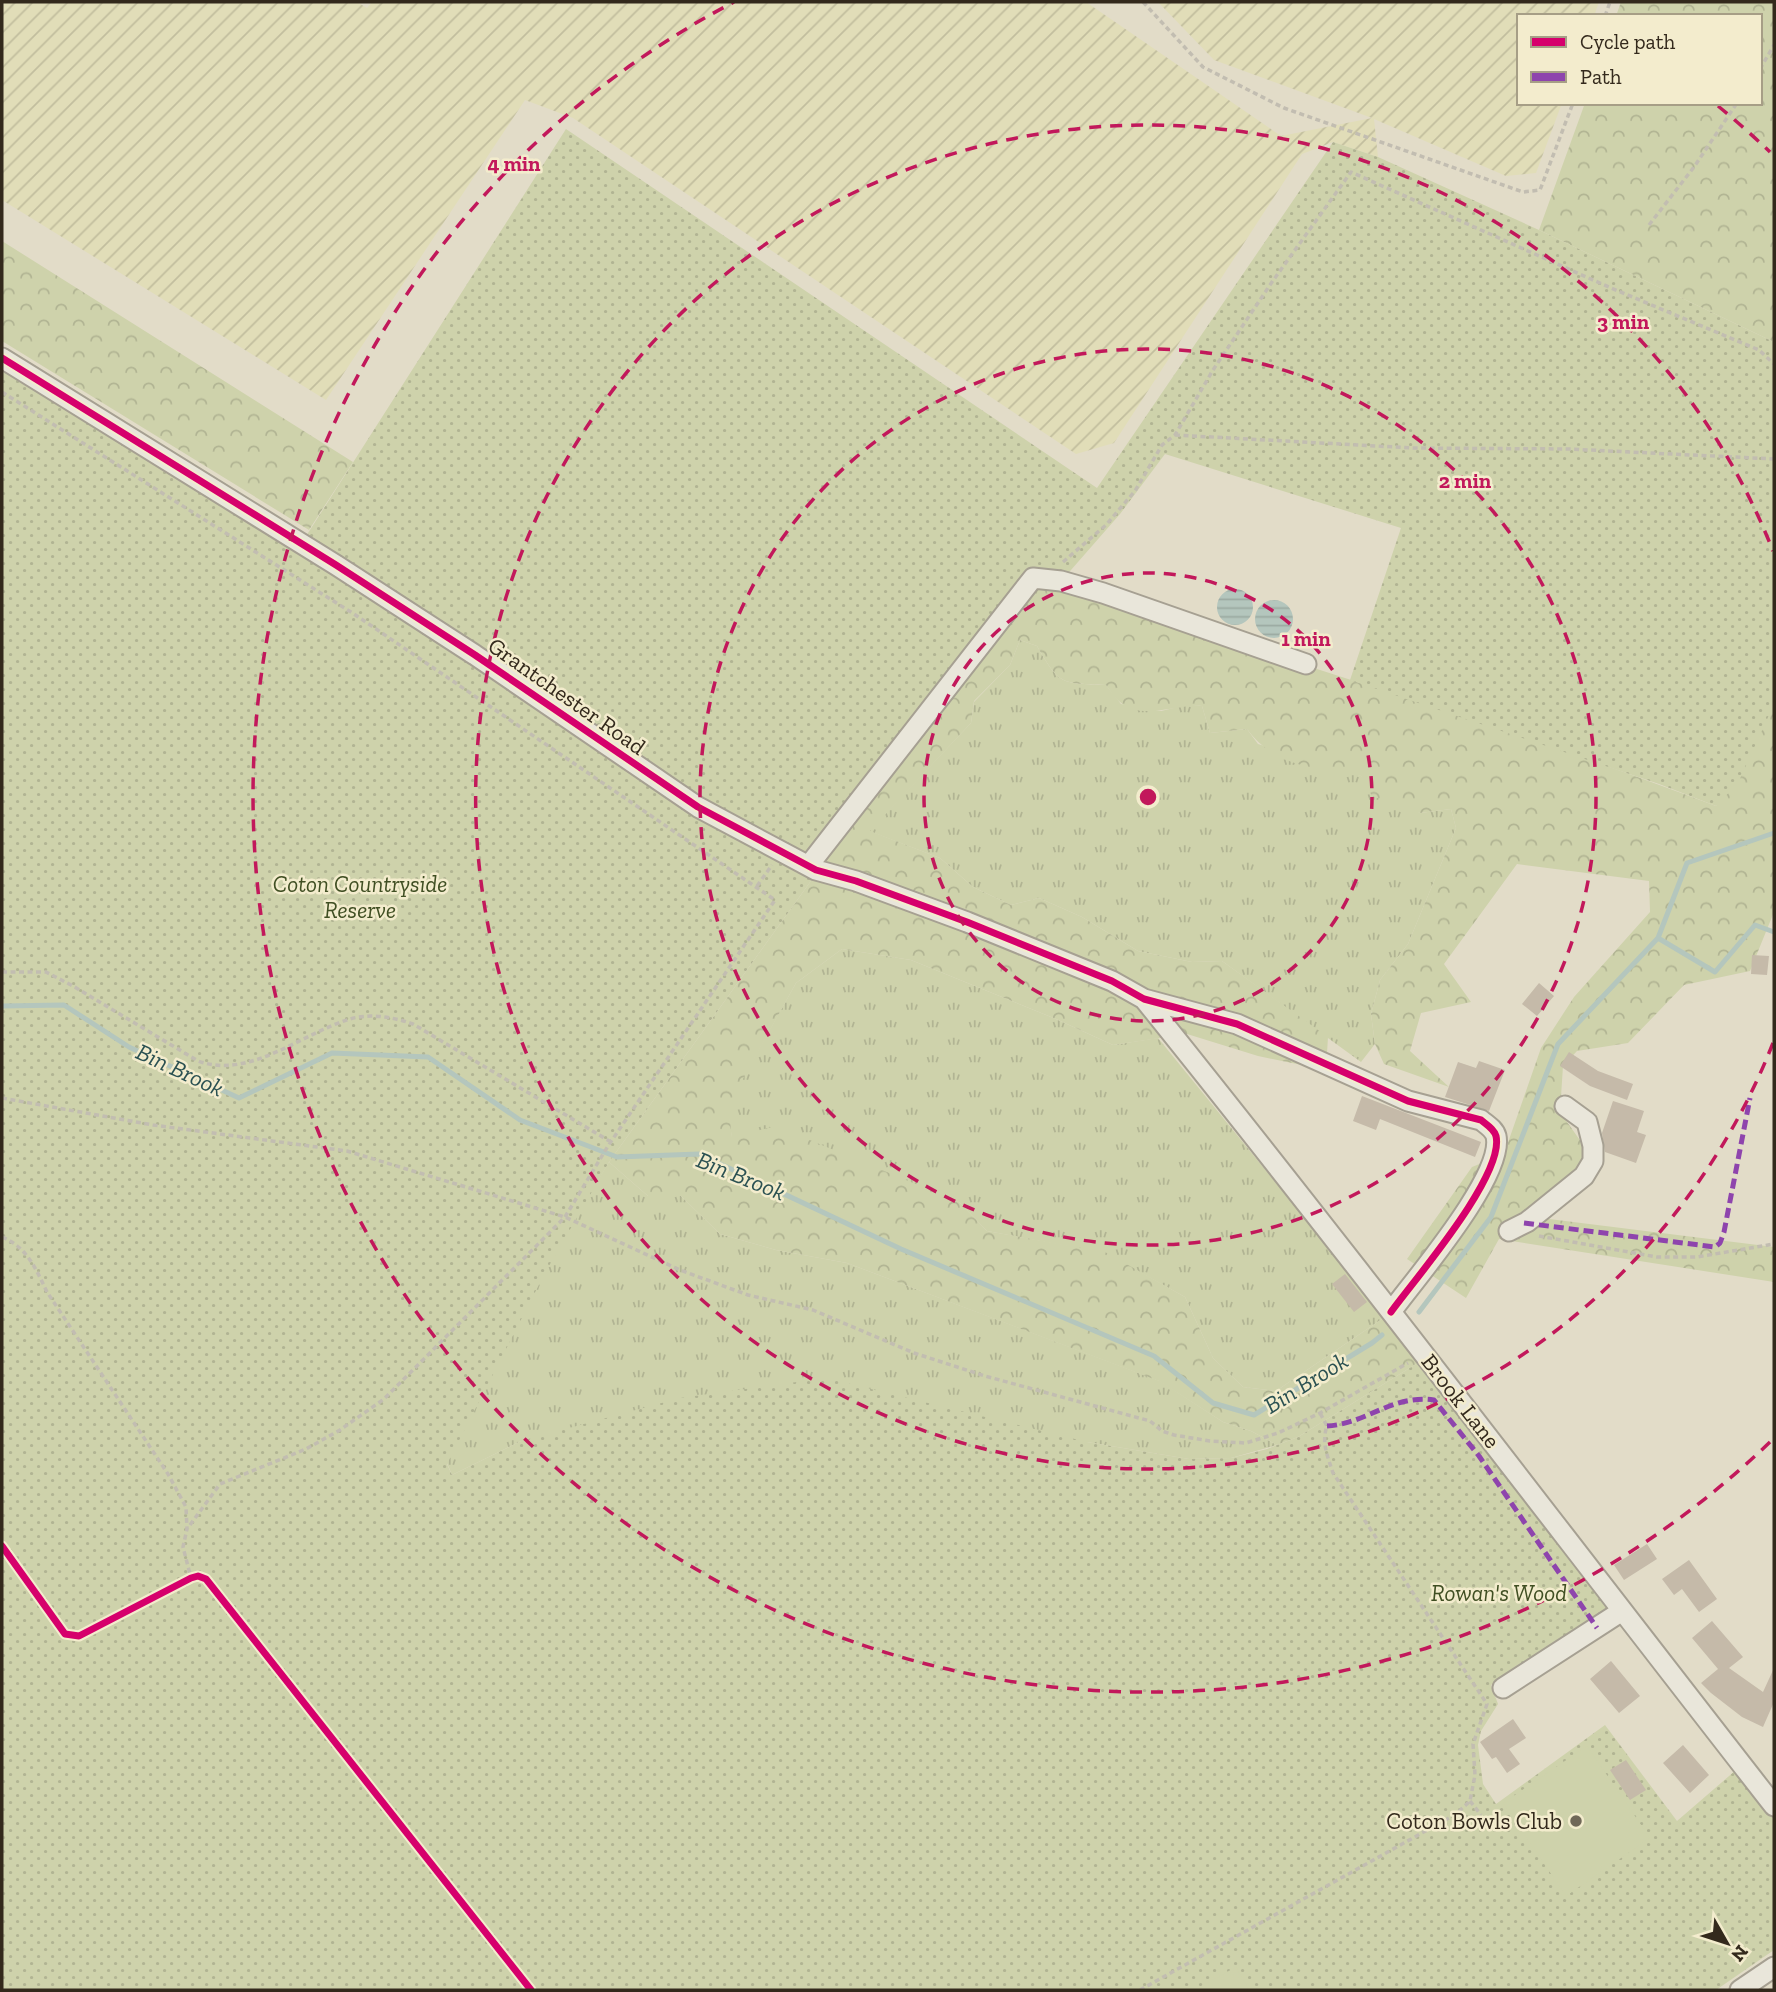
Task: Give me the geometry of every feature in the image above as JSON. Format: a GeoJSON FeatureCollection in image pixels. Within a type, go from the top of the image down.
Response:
{"type":"FeatureCollection","features":[{"type":"Feature","properties":{"kind":"street","name":"Grantchester Road"},"geometry":{"type":"LineString","coordinates":[[2,358],[336,565],[475,655],[698,807],[809,865],[967,922],[1112,981],[1144,999]]}},
{"type":"Feature","properties":{"kind":"street"},"geometry":{"type":"LineString","coordinates":[[809,865],[1033,578],[1062,581],[1103,593],[1306,664]]}},
{"type":"Feature","properties":{"kind":"street"},"geometry":{"type":"LineString","coordinates":[[1144,999],[1237,1024],[1408,1101],[1481,1121],[1490,1127],[1496,1135],[1496,1155],[1487,1178],[1391,1312]]}},
{"type":"Feature","properties":{"kind":"street","name":"Brook Lane"},"geometry":{"type":"LineString","coordinates":[[1144,999],[1304,1198],[1774,1806]]}},
{"type":"Feature","properties":{"kind":"street"},"geometry":{"type":"LineString","coordinates":[[1509,1231],[1527,1222],[1584,1176],[1593,1161],[1593,1146],[1587,1122],[1565,1106]]}},
{"type":"Feature","properties":{"kind":"street"},"geometry":{"type":"LineString","coordinates":[[1503,1688],[1622,1611]]}},
{"type":"Feature","properties":{"kind":"street"},"geometry":{"type":"LineString","coordinates":[[1740,1990],[1774,1967]]}},
{"type":"Feature","properties":{"kind":"path"},"geometry":{"type":"LineString","coordinates":[[1143,2],[1203,67],[1284,108],[1523,192],[1541,190],[1572,105]]}},
{"type":"Feature","properties":{"kind":"path"},"geometry":{"type":"LineString","coordinates":[[1762,66],[1774,45]]}},
{"type":"Feature","properties":{"kind":"path"},"geometry":{"type":"LineString","coordinates":[[1649,225],[1694,167],[1736,105]]}},
{"type":"Feature","properties":{"kind":"path"},"geometry":{"type":"LineString","coordinates":[[1041,579],[1106,525],[1135,491],[1162,445],[1175,435],[1213,370],[1272,282],[1351,172],[1759,351],[1774,364]]}},
{"type":"Feature","properties":{"kind":"path"},"geometry":{"type":"LineString","coordinates":[[2,393],[354,614],[775,900],[610,1144],[565,1217],[384,1399],[340,1430],[306,1449],[220,1484],[187,1529]]}},
{"type":"Feature","properties":{"kind":"path"},"geometry":{"type":"LineString","coordinates":[[1175,435],[1413,448],[1569,449],[1774,459]]}},
{"type":"Feature","properties":{"kind":"path"},"geometry":{"type":"LineString","coordinates":[[2,972],[46,972],[198,1061],[211,1065],[253,1060],[351,1018],[397,1018],[413,1024],[610,1144]]}},
{"type":"Feature","properties":{"kind":"path"},"geometry":{"type":"LineString","coordinates":[[2,1098],[153,1125],[347,1151],[565,1217],[680,1270],[748,1295],[813,1310],[914,1353],[985,1376],[1150,1421],[1162,1431],[1174,1435],[1222,1443],[1246,1443],[1278,1433],[1406,1365],[1415,1353],[1416,1342]]}},
{"type":"Feature","properties":{"kind":"path"},"geometry":{"type":"LineString","coordinates":[[1509,1231],[1657,1257],[1697,1257],[1774,1244]]}},
{"type":"Feature","properties":{"kind":"path"},"geometry":{"type":"LineString","coordinates":[[2,1237],[15,1242],[32,1261],[47,1292],[168,1474],[186,1507],[187,1529],[183,1547],[191,1578]]}},
{"type":"Feature","properties":{"kind":"path"},"geometry":{"type":"LineString","coordinates":[[1140,1990],[1457,1814],[1470,1801],[1475,1774],[1473,1744],[1487,1704],[1333,1474],[1324,1445],[1327,1426],[1320,1413]]}},
{"type":"Feature","properties":{"kind":"path"},"geometry":{"type":"LineString","coordinates":[[1470,1801],[1481,1815]]}},
{"type":"Feature","properties":{"kind":"shaded area"},"geometry":{"type":"Polygon","coordinates":[[[2,2],[357,2],[367,8],[372,2],[1086,2],[1281,136],[1372,118],[1214,60],[1158,2],[1599,2],[1595,14],[1517,14],[1517,105],[1561,105],[1536,173],[1506,176],[1374,119],[1378,157],[1333,142],[1302,154],[1114,443],[1076,454],[573,118],[525,100],[326,400],[2,200],[2,2]]]}},
{"type":"Feature","properties":{"kind":"shaded area"},"geometry":{"type":"Polygon","coordinates":[[[1235,589],[1248,594],[1253,607],[1248,620],[1235,625],[1222,620],[1217,607],[1222,594],[1235,589]]]}},
{"type":"Feature","properties":{"kind":"shaded area"},"geometry":{"type":"Polygon","coordinates":[[[1274,600],[1287,606],[1293,619],[1287,632],[1274,638],[1261,632],[1255,619],[1261,606],[1274,600]]]}},
{"type":"Feature","properties":{"kind":"green space"},"geometry":{"type":"Polygon","coordinates":[[[1621,2],[1774,2],[1774,342],[1539,230],[1584,105],[1762,105],[1762,14],[1617,14],[1621,2]]]}},
{"type":"Feature","properties":{"kind":"green space","name":"Coton Countryside Reserve"},"geometry":{"type":"Polygon","coordinates":[[[566,129],[1097,488],[1333,142],[1378,157],[1539,230],[1774,342],[1774,704],[1738,783],[1716,806],[1659,784],[1350,680],[1401,528],[1165,454],[1120,514],[1057,586],[1036,587],[831,853],[609,1162],[546,1271],[447,1464],[452,1475],[521,1441],[680,1398],[826,1378],[1087,1442],[1189,1459],[1231,1458],[1267,1449],[1298,1437],[1421,1361],[1610,1611],[1491,1685],[1498,1704],[1481,1731],[1478,1745],[1483,1784],[1496,1804],[1605,1725],[1677,1821],[1736,1770],[1774,1819],[1774,1950],[1716,1990],[2,1990],[2,358],[301,544],[566,129]]]}},
{"type":"Feature","properties":{"kind":"green space"},"geometry":{"type":"Polygon","coordinates":[[[2,241],[353,462],[309,530],[2,341],[2,241]]]}},
{"type":"Feature","properties":{"kind":"green space"},"geometry":{"type":"Polygon","coordinates":[[[1057,586],[1471,719],[1716,806],[1774,704],[1774,912],[1750,971],[1684,985],[1628,1043],[1577,1051],[1563,1066],[1560,1112],[1584,1146],[1585,1158],[1580,1169],[1533,1217],[1774,1247],[1774,1282],[1499,1239],[1466,1298],[1407,1259],[1472,1167],[1504,1154],[1541,1048],[1574,997],[1650,912],[1649,881],[1517,864],[1444,964],[1471,1002],[1421,1013],[1410,1051],[1449,1087],[1384,1064],[1375,1044],[1371,1014],[1380,980],[1408,944],[1456,828],[1451,809],[1420,813],[1372,796],[1361,776],[1313,768],[1284,759],[1258,742],[1247,729],[1210,733],[1202,706],[1149,711],[1129,708],[1116,698],[1106,685],[1079,684],[1063,680],[1051,669],[1037,646],[1020,640],[1010,665],[974,701],[971,723],[870,831],[940,858],[973,887],[1011,905],[1039,898],[1082,917],[1138,951],[1192,962],[1222,961],[1328,1037],[1326,1070],[1258,1056],[1187,1034],[1113,1045],[911,960],[842,949],[796,983],[728,1106],[732,1137],[776,1126],[959,1202],[987,1231],[1105,1252],[1185,1297],[1213,1358],[1243,1387],[1276,1391],[1385,1317],[1421,1361],[1298,1437],[1277,1445],[1251,1431],[1223,1422],[1159,1381],[847,1263],[776,1250],[720,1234],[681,1196],[648,1196],[609,1162],[831,853],[1036,587],[1057,586]]]}},
{"type":"Feature","properties":{"kind":"green space"},"geometry":{"type":"Polygon","coordinates":[[[1020,640],[1037,646],[1051,669],[1063,680],[1079,684],[1106,685],[1121,704],[1161,711],[1186,705],[1202,706],[1210,733],[1247,729],[1258,744],[1361,776],[1420,813],[1451,809],[1456,828],[1408,944],[1380,980],[1371,1014],[1375,1044],[1361,1062],[1222,961],[1192,962],[1138,951],[1082,917],[1039,898],[1011,905],[973,887],[940,858],[869,831],[971,723],[974,702],[1010,665],[1020,640]]]}},
{"type":"Feature","properties":{"kind":"green space"},"geometry":{"type":"Polygon","coordinates":[[[842,949],[911,960],[1113,1045],[1158,1038],[1385,1317],[1276,1391],[1243,1387],[1213,1358],[1185,1297],[1105,1253],[987,1231],[959,1202],[732,1138],[727,1106],[796,983],[842,949]]]}},
{"type":"Feature","properties":{"kind":"green space"},"geometry":{"type":"Polygon","coordinates":[[[609,1162],[648,1196],[681,1196],[720,1234],[776,1250],[847,1263],[1160,1381],[1223,1422],[1251,1431],[1277,1445],[1231,1458],[1189,1459],[1087,1442],[521,1441],[452,1475],[438,1442],[609,1162]]]}},
{"type":"Feature","properties":{"kind":"green space","name":"Coton Bowls Club"},"geometry":{"type":"Polygon","coordinates":[[[1587,1746],[1650,1838],[1566,1896],[1503,1803],[1587,1746]]]}},
{"type":"Feature","properties":{"kind":"green space"},"geometry":{"type":"Polygon","coordinates":[[[1236,1967],[1249,1990],[1194,1990],[1236,1967]]]}},
{"type":"Feature","properties":{"kind":"building"},"geometry":{"type":"Polygon","coordinates":[[[1752,955],[1769,956],[1767,975],[1751,974],[1752,955]]]}},
{"type":"Feature","properties":{"kind":"building"},"geometry":{"type":"Polygon","coordinates":[[[1539,983],[1554,996],[1537,1016],[1522,1004],[1539,983]]]}},
{"type":"Feature","properties":{"kind":"building"},"geometry":{"type":"Polygon","coordinates":[[[1569,1052],[1598,1071],[1633,1084],[1627,1100],[1590,1086],[1560,1066],[1569,1052]]]}},
{"type":"Feature","properties":{"kind":"building"},"geometry":{"type":"Polygon","coordinates":[[[1479,1061],[1505,1070],[1489,1111],[1445,1097],[1458,1062],[1476,1068],[1479,1061]]]}},
{"type":"Feature","properties":{"kind":"building"},"geometry":{"type":"Polygon","coordinates":[[[1362,1096],[1481,1142],[1475,1157],[1380,1119],[1376,1130],[1353,1121],[1362,1096]]]}},
{"type":"Feature","properties":{"kind":"building"},"geometry":{"type":"Polygon","coordinates":[[[1613,1101],[1644,1111],[1637,1132],[1646,1135],[1636,1163],[1605,1152],[1602,1133],[1613,1101]]]}},
{"type":"Feature","properties":{"kind":"building"},"geometry":{"type":"Polygon","coordinates":[[[1345,1274],[1367,1302],[1354,1312],[1332,1284],[1345,1274]]]}},
{"type":"Feature","properties":{"kind":"building"},"geometry":{"type":"Polygon","coordinates":[[[1647,1544],[1657,1559],[1624,1580],[1614,1565],[1647,1544]]]}},
{"type":"Feature","properties":{"kind":"building"},"geometry":{"type":"Polygon","coordinates":[[[1689,1560],[1717,1599],[1699,1612],[1682,1589],[1674,1595],[1662,1579],[1689,1560]]]}},
{"type":"Feature","properties":{"kind":"building"},"geometry":{"type":"Polygon","coordinates":[[[1712,1621],[1743,1657],[1729,1668],[1763,1692],[1774,1668],[1774,1702],[1763,1727],[1742,1717],[1701,1683],[1718,1669],[1692,1638],[1712,1621]]]}},
{"type":"Feature","properties":{"kind":"building"},"geometry":{"type":"Polygon","coordinates":[[[1611,1661],[1640,1696],[1619,1713],[1590,1679],[1611,1661]]]}},
{"type":"Feature","properties":{"kind":"building"},"geometry":{"type":"Polygon","coordinates":[[[1513,1719],[1526,1738],[1509,1749],[1520,1764],[1507,1773],[1496,1757],[1492,1759],[1480,1742],[1513,1719]]]}},
{"type":"Feature","properties":{"kind":"building"},"geometry":{"type":"Polygon","coordinates":[[[1683,1745],[1709,1775],[1690,1793],[1663,1763],[1683,1745]]]}},
{"type":"Feature","properties":{"kind":"building"},"geometry":{"type":"Polygon","coordinates":[[[1626,1760],[1646,1790],[1630,1800],[1610,1770],[1626,1760]]]}},
{"type":"Feature","properties":{"kind":"waterway","name":"Bin Brook"},"geometry":{"type":"LineString","coordinates":[[1419,1312],[1491,1217],[1558,1044],[1658,938],[1687,863],[1774,833]]}},
{"type":"Feature","properties":{"kind":"waterway"},"geometry":{"type":"LineString","coordinates":[[1658,938],[1715,972],[1755,925],[1774,932]]}},
{"type":"Feature","properties":{"kind":"waterway","name":"Bin Brook"},"geometry":{"type":"LineString","coordinates":[[2,1006],[64,1005],[129,1047],[239,1098],[332,1053],[428,1057],[520,1120],[617,1157],[699,1154],[901,1249],[1154,1356],[1213,1403],[1254,1415],[1382,1335]]}},
{"type":"Feature","properties":{"kind":"marked path"},"geometry":{"type":"LineString","coordinates":[[1524,1223],[1715,1247],[1720,1243],[1724,1232],[1750,1098]]}},
{"type":"Feature","properties":{"kind":"marked path"},"geometry":{"type":"LineString","coordinates":[[1327,1426],[1354,1420],[1405,1401],[1434,1400],[1479,1456],[1597,1628]]}},
{"type":"Feature","properties":{"kind":"cycle path"},"geometry":{"type":"LineString","coordinates":[[2,358],[336,565],[475,655],[698,807],[816,870],[856,881],[967,922],[1112,981],[1144,999],[1237,1024],[1408,1101],[1481,1120],[1496,1136],[1495,1153],[1487,1175],[1456,1226],[1391,1312]]}},
{"type":"Feature","properties":{"kind":"cycle path"},"geometry":{"type":"LineString","coordinates":[[2,1546],[65,1634],[79,1636],[191,1578],[198,1576],[206,1579],[531,1990]]}},
{"type":"Feature","properties":{"kind":"place","name":"Coton Bowls Club"},"geometry":{"type":"Point","coordinates":[1576,1821]}},
{"type":"Feature","properties":{"kind":"park label","name":"Rowan's Wood"},"geometry":{"type":"Point","coordinates":[1499,1593]}}]}
